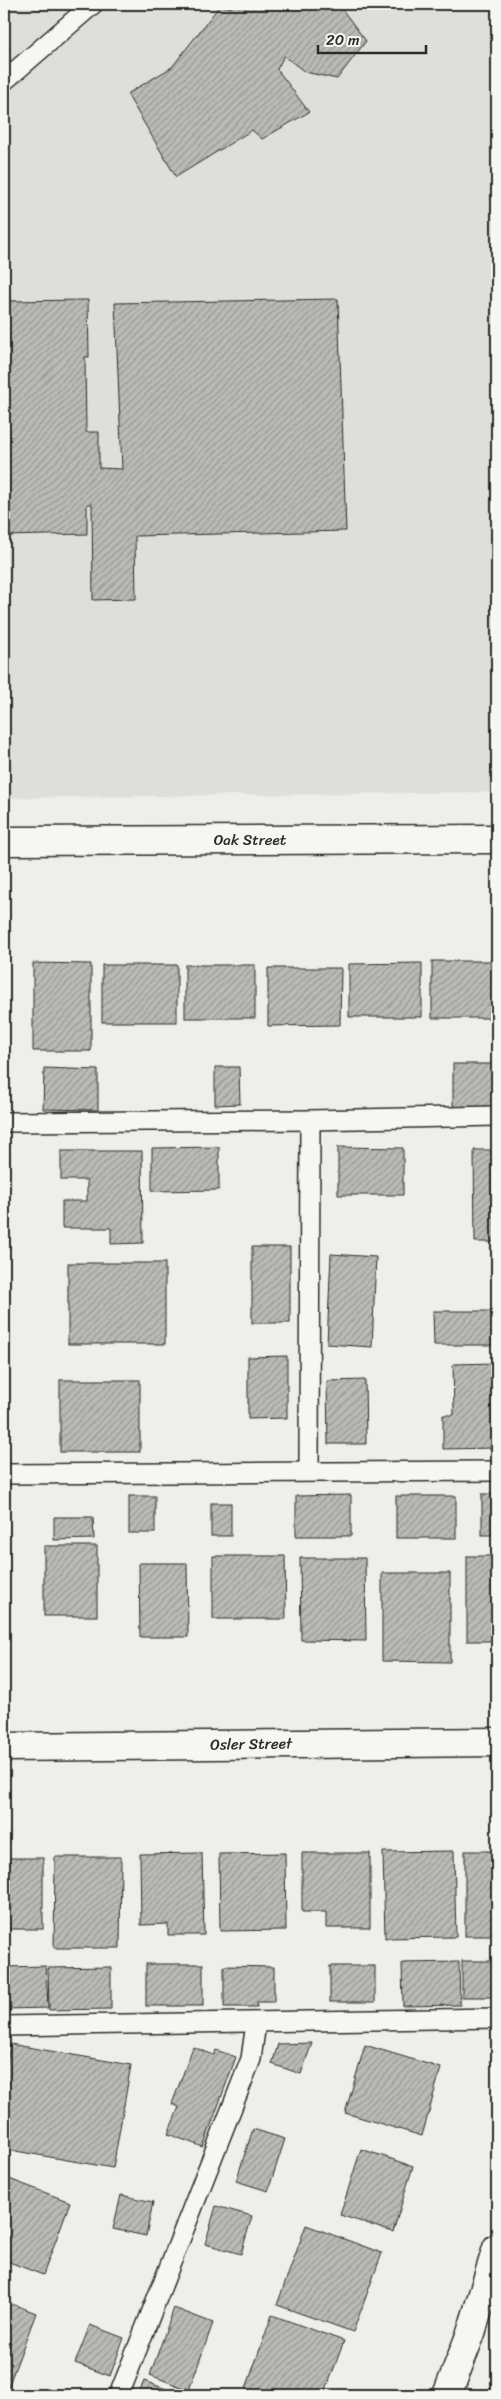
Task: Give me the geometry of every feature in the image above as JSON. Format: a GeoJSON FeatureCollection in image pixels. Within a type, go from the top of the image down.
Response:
{"type":"FeatureCollection","features":[{"type":"Feature","properties":{"kind":"street","name":"Oak Street"},"geometry":{"type":"LineString","coordinates":[[4,841],[497,839]]}},
{"type":"Feature","properties":{"kind":"street","name":"Osler Street"},"geometry":{"type":"LineString","coordinates":[[4,1747],[497,1742]]}},
{"type":"Feature","properties":{"kind":"street"},"geometry":{"type":"LineString","coordinates":[[447,2395],[471,2333],[497,2248]]}},
{"type":"Feature","properties":{"kind":"lane"},"geometry":{"type":"LineString","coordinates":[[4,81],[93,4]]}},
{"type":"Feature","properties":{"kind":"lane"},"geometry":{"type":"LineString","coordinates":[[4,1122],[310,1120],[497,1116]]}},
{"type":"Feature","properties":{"kind":"lane"},"geometry":{"type":"LineString","coordinates":[[309,1471],[310,1120]]}},
{"type":"Feature","properties":{"kind":"lane"},"geometry":{"type":"LineString","coordinates":[[4,1474],[497,1471]]}},
{"type":"Feature","properties":{"kind":"lane"},"geometry":{"type":"LineString","coordinates":[[4,2026],[497,2018]]}},
{"type":"Feature","properties":{"kind":"lane"},"geometry":{"type":"LineString","coordinates":[[119,2395],[251,2059],[256,2023]]}},
{"type":"Feature","properties":{"kind":"shaded area"},"geometry":{"type":"Polygon","coordinates":[[[4,4],[497,4],[497,792],[4,798],[4,4]]]}},
{"type":"Feature","properties":{"kind":"building"},"geometry":{"type":"Polygon","coordinates":[[[221,4],[230,8],[235,4],[338,4],[366,41],[337,79],[305,72],[284,56],[277,69],[309,112],[262,139],[252,130],[176,177],[127,94],[172,67],[221,4]]]}},
{"type":"Feature","properties":{"kind":"building"},"geometry":{"type":"Polygon","coordinates":[[[338,299],[346,531],[135,536],[136,599],[93,600],[92,504],[87,504],[87,534],[4,536],[4,301],[88,300],[89,357],[85,357],[86,432],[99,432],[99,468],[122,469],[115,303],[338,299]]]}},
{"type":"Feature","properties":{"kind":"building"},"geometry":{"type":"Polygon","coordinates":[[[432,961],[497,961],[497,1018],[432,1018],[432,961]]]}},
{"type":"Feature","properties":{"kind":"building"},"geometry":{"type":"Polygon","coordinates":[[[33,963],[91,964],[91,1051],[33,1051],[33,963]]]}},
{"type":"Feature","properties":{"kind":"building"},"geometry":{"type":"Polygon","coordinates":[[[422,963],[422,1017],[349,1017],[349,964],[422,963]]]}},
{"type":"Feature","properties":{"kind":"building"},"geometry":{"type":"Polygon","coordinates":[[[102,965],[177,965],[177,1022],[102,1022],[102,965]]]}},
{"type":"Feature","properties":{"kind":"building"},"geometry":{"type":"Polygon","coordinates":[[[185,965],[255,965],[255,1018],[185,1018],[185,965]]]}},
{"type":"Feature","properties":{"kind":"building"},"geometry":{"type":"Polygon","coordinates":[[[268,968],[341,968],[340,1025],[268,1026],[268,968]]]}},
{"type":"Feature","properties":{"kind":"building"},"geometry":{"type":"Polygon","coordinates":[[[453,1064],[497,1064],[497,1109],[453,1109],[453,1064]]]}},
{"type":"Feature","properties":{"kind":"building"},"geometry":{"type":"Polygon","coordinates":[[[215,1067],[239,1067],[240,1104],[215,1105],[215,1067]]]}},
{"type":"Feature","properties":{"kind":"building"},"geometry":{"type":"Polygon","coordinates":[[[44,1068],[98,1070],[98,1110],[43,1109],[44,1068]]]}},
{"type":"Feature","properties":{"kind":"building"},"geometry":{"type":"Polygon","coordinates":[[[219,1147],[219,1190],[152,1191],[152,1148],[219,1147]]]}},
{"type":"Feature","properties":{"kind":"building"},"geometry":{"type":"Polygon","coordinates":[[[338,1147],[403,1148],[403,1195],[338,1195],[338,1147]]]}},
{"type":"Feature","properties":{"kind":"building"},"geometry":{"type":"Polygon","coordinates":[[[474,1150],[497,1150],[497,1242],[475,1242],[474,1150]]]}},
{"type":"Feature","properties":{"kind":"building"},"geometry":{"type":"Polygon","coordinates":[[[61,1151],[142,1151],[143,1243],[111,1244],[111,1228],[62,1228],[62,1201],[87,1201],[87,1180],[61,1180],[61,1151]]]}},
{"type":"Feature","properties":{"kind":"building"},"geometry":{"type":"Polygon","coordinates":[[[252,1247],[290,1247],[290,1323],[252,1323],[252,1247]]]}},
{"type":"Feature","properties":{"kind":"building"},"geometry":{"type":"Polygon","coordinates":[[[331,1254],[376,1257],[372,1347],[327,1344],[331,1254]]]}},
{"type":"Feature","properties":{"kind":"building"},"geometry":{"type":"Polygon","coordinates":[[[68,1263],[165,1263],[165,1344],[68,1344],[68,1263]]]}},
{"type":"Feature","properties":{"kind":"building"},"geometry":{"type":"Polygon","coordinates":[[[433,1311],[497,1311],[497,1345],[434,1345],[433,1311]]]}},
{"type":"Feature","properties":{"kind":"building"},"geometry":{"type":"Polygon","coordinates":[[[287,1356],[287,1418],[248,1419],[248,1357],[287,1356]]]}},
{"type":"Feature","properties":{"kind":"building"},"geometry":{"type":"Polygon","coordinates":[[[497,1363],[497,1448],[443,1449],[443,1415],[454,1415],[453,1364],[497,1363]]]}},
{"type":"Feature","properties":{"kind":"building"},"geometry":{"type":"Polygon","coordinates":[[[60,1380],[140,1380],[140,1452],[60,1452],[60,1380]]]}},
{"type":"Feature","properties":{"kind":"building"},"geometry":{"type":"Polygon","coordinates":[[[365,1380],[366,1444],[328,1444],[327,1381],[365,1380]]]}},
{"type":"Feature","properties":{"kind":"building"},"geometry":{"type":"Polygon","coordinates":[[[482,1494],[497,1494],[497,1535],[482,1535],[482,1494]]]}},
{"type":"Feature","properties":{"kind":"building"},"geometry":{"type":"Polygon","coordinates":[[[351,1495],[351,1536],[296,1536],[296,1496],[351,1495]]]}},
{"type":"Feature","properties":{"kind":"building"},"geometry":{"type":"Polygon","coordinates":[[[129,1496],[155,1496],[155,1533],[129,1533],[129,1496]]]}},
{"type":"Feature","properties":{"kind":"building"},"geometry":{"type":"Polygon","coordinates":[[[396,1496],[456,1496],[456,1538],[396,1538],[396,1496]]]}},
{"type":"Feature","properties":{"kind":"building"},"geometry":{"type":"Polygon","coordinates":[[[211,1503],[231,1503],[231,1536],[211,1536],[211,1503]]]}},
{"type":"Feature","properties":{"kind":"building"},"geometry":{"type":"Polygon","coordinates":[[[54,1517],[93,1517],[94,1539],[54,1540],[54,1517]]]}},
{"type":"Feature","properties":{"kind":"building"},"geometry":{"type":"Polygon","coordinates":[[[44,1546],[97,1546],[97,1616],[44,1616],[44,1546]]]}},
{"type":"Feature","properties":{"kind":"building"},"geometry":{"type":"Polygon","coordinates":[[[213,1556],[285,1556],[286,1619],[213,1619],[213,1556]]]}},
{"type":"Feature","properties":{"kind":"building"},"geometry":{"type":"Polygon","coordinates":[[[467,1556],[497,1556],[497,1641],[467,1641],[467,1556]]]}},
{"type":"Feature","properties":{"kind":"building"},"geometry":{"type":"Polygon","coordinates":[[[300,1558],[365,1558],[366,1641],[301,1640],[300,1558]]]}},
{"type":"Feature","properties":{"kind":"building"},"geometry":{"type":"Polygon","coordinates":[[[139,1563],[187,1563],[188,1637],[140,1637],[139,1563]]]}},
{"type":"Feature","properties":{"kind":"building"},"geometry":{"type":"Polygon","coordinates":[[[382,1573],[450,1573],[450,1662],[382,1661],[382,1573]]]}},
{"type":"Feature","properties":{"kind":"building"},"geometry":{"type":"Polygon","coordinates":[[[454,1851],[456,1937],[385,1938],[383,1852],[454,1851]]]}},
{"type":"Feature","properties":{"kind":"building"},"geometry":{"type":"Polygon","coordinates":[[[465,1851],[497,1851],[497,1936],[465,1936],[465,1851]]]}},
{"type":"Feature","properties":{"kind":"building"},"geometry":{"type":"Polygon","coordinates":[[[202,1853],[204,1935],[168,1935],[168,1924],[141,1925],[140,1854],[202,1853]]]}},
{"type":"Feature","properties":{"kind":"building"},"geometry":{"type":"Polygon","coordinates":[[[285,1853],[286,1930],[220,1931],[219,1854],[285,1853]]]}},
{"type":"Feature","properties":{"kind":"building"},"geometry":{"type":"Polygon","coordinates":[[[302,1853],[370,1853],[370,1928],[326,1928],[326,1912],[302,1912],[302,1853]]]}},
{"type":"Feature","properties":{"kind":"building"},"geometry":{"type":"Polygon","coordinates":[[[55,1857],[121,1857],[120,1948],[54,1948],[55,1857]]]}},
{"type":"Feature","properties":{"kind":"building"},"geometry":{"type":"Polygon","coordinates":[[[4,1858],[43,1858],[43,1929],[4,1929],[4,1858]]]}},
{"type":"Feature","properties":{"kind":"building"},"geometry":{"type":"Polygon","coordinates":[[[462,1961],[494,1961],[494,1997],[462,1997],[462,1961]]]}},
{"type":"Feature","properties":{"kind":"building"},"geometry":{"type":"Polygon","coordinates":[[[459,1962],[460,2005],[403,2006],[402,1963],[459,1962]]]}},
{"type":"Feature","properties":{"kind":"building"},"geometry":{"type":"Polygon","coordinates":[[[146,1964],[203,1964],[203,2006],[146,2006],[146,1964]]]}},
{"type":"Feature","properties":{"kind":"building"},"geometry":{"type":"Polygon","coordinates":[[[46,1966],[48,2008],[7,2009],[6,1967],[46,1966]]]}},
{"type":"Feature","properties":{"kind":"building"},"geometry":{"type":"Polygon","coordinates":[[[224,1966],[274,1967],[274,2002],[257,2002],[257,2007],[224,2007],[224,1966]]]}},
{"type":"Feature","properties":{"kind":"building"},"geometry":{"type":"Polygon","coordinates":[[[330,1966],[375,1966],[375,2002],[330,2002],[330,1966]]]}},
{"type":"Feature","properties":{"kind":"building"},"geometry":{"type":"Polygon","coordinates":[[[111,1967],[111,2009],[49,2010],[48,1968],[111,1967]]]}},
{"type":"Feature","properties":{"kind":"building"},"geometry":{"type":"Polygon","coordinates":[[[312,2043],[301,2074],[272,2064],[278,2044],[312,2043]]]}},
{"type":"Feature","properties":{"kind":"building"},"geometry":{"type":"Polygon","coordinates":[[[10,2044],[131,2065],[113,2168],[4,2149],[4,2081],[10,2044]]]}},
{"type":"Feature","properties":{"kind":"building"},"geometry":{"type":"Polygon","coordinates":[[[365,2045],[441,2068],[422,2136],[345,2113],[365,2045]]]}},
{"type":"Feature","properties":{"kind":"building"},"geometry":{"type":"Polygon","coordinates":[[[193,2047],[214,2055],[216,2050],[236,2057],[203,2147],[168,2134],[179,2107],[172,2104],[193,2047]]]}},
{"type":"Feature","properties":{"kind":"building"},"geometry":{"type":"Polygon","coordinates":[[[253,2129],[285,2139],[268,2191],[236,2181],[253,2129]]]}},
{"type":"Feature","properties":{"kind":"building"},"geometry":{"type":"Polygon","coordinates":[[[361,2149],[413,2166],[393,2232],[340,2215],[361,2149]]]}},
{"type":"Feature","properties":{"kind":"building"},"geometry":{"type":"Polygon","coordinates":[[[4,2177],[70,2202],[43,2275],[4,2260],[4,2177]]]}},
{"type":"Feature","properties":{"kind":"building"},"geometry":{"type":"Polygon","coordinates":[[[121,2195],[153,2202],[146,2236],[113,2229],[121,2195]]]}},
{"type":"Feature","properties":{"kind":"building"},"geometry":{"type":"Polygon","coordinates":[[[216,2206],[252,2216],[241,2254],[205,2244],[216,2206]]]}},
{"type":"Feature","properties":{"kind":"building"},"geometry":{"type":"Polygon","coordinates":[[[306,2225],[382,2253],[353,2332],[277,2305],[306,2225]]]}},
{"type":"Feature","properties":{"kind":"building"},"geometry":{"type":"Polygon","coordinates":[[[4,2301],[36,2313],[5,2395],[4,2395],[4,2301]]]}},
{"type":"Feature","properties":{"kind":"building"},"geometry":{"type":"Polygon","coordinates":[[[174,2308],[213,2323],[189,2390],[150,2375],[174,2308]]]}},
{"type":"Feature","properties":{"kind":"building"},"geometry":{"type":"Polygon","coordinates":[[[272,2315],[344,2341],[324,2395],[244,2394],[272,2315]]]}},
{"type":"Feature","properties":{"kind":"building"},"geometry":{"type":"Polygon","coordinates":[[[90,2325],[124,2338],[110,2376],[75,2363],[90,2325]]]}},
{"type":"Feature","properties":{"kind":"building"},"geometry":{"type":"Polygon","coordinates":[[[144,2381],[183,2395],[138,2395],[144,2381]]]}}]}
